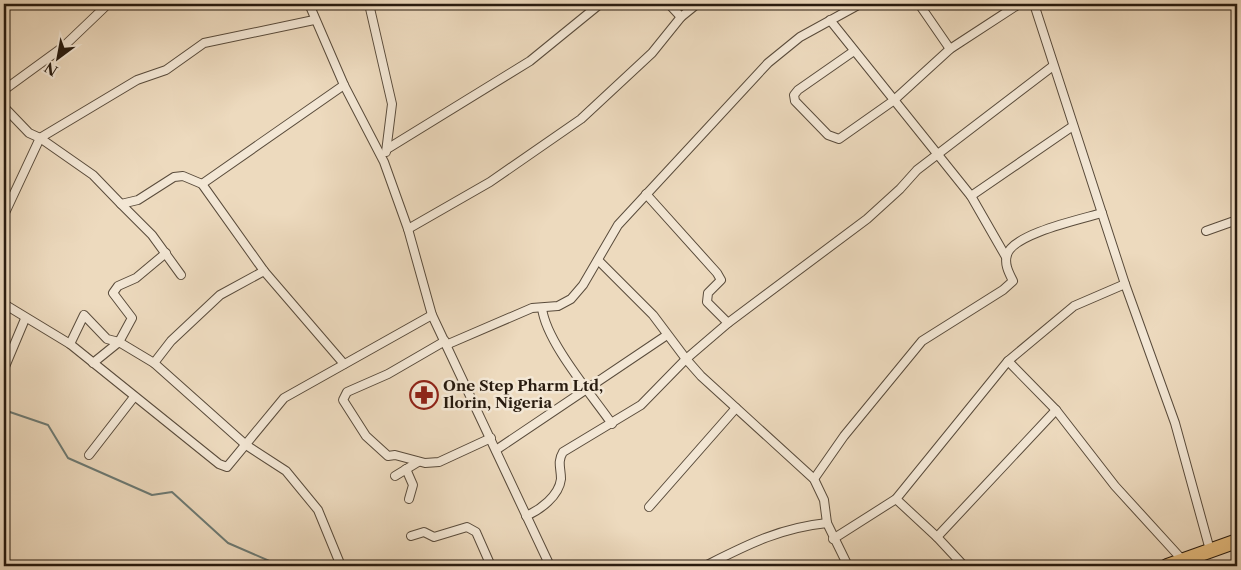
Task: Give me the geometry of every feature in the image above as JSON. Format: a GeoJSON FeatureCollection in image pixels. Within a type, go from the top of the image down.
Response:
{"type":"FeatureCollection","features":[{"type":"Feature","properties":{"kind":"highway"},"geometry":{"type":"LineString","coordinates":[[1187,564],[1210,550],[1237,542]]}},
{"type":"Feature","properties":{"kind":"highway"},"geometry":{"type":"LineString","coordinates":[[1167,566],[1187,564],[1237,550]]}},
{"type":"Feature","properties":{"kind":"street"},"geometry":{"type":"LineString","coordinates":[[309,4],[314,20],[344,86],[384,162],[408,229],[432,315],[550,566]]}},
{"type":"Feature","properties":{"kind":"street"},"geometry":{"type":"LineString","coordinates":[[369,4],[392,104],[384,162]]}},
{"type":"Feature","properties":{"kind":"street"},"geometry":{"type":"LineString","coordinates":[[387,149],[530,61],[600,4]]}},
{"type":"Feature","properties":{"kind":"street"},"geometry":{"type":"LineString","coordinates":[[669,4],[681,17]]}},
{"type":"Feature","properties":{"kind":"street"},"geometry":{"type":"LineString","coordinates":[[408,229],[490,182],[581,119],[652,53],[681,17],[697,4]]}},
{"type":"Feature","properties":{"kind":"street"},"geometry":{"type":"LineString","coordinates":[[491,438],[439,462],[418,462],[402,457],[388,456],[366,436],[343,400],[347,392],[388,374],[446,343],[532,308],[558,306],[570,299],[583,285],[604,246],[618,225],[768,63],[800,36],[860,4]]}},
{"type":"Feature","properties":{"kind":"street"},"geometry":{"type":"LineString","coordinates":[[918,4],[950,49]]}},
{"type":"Feature","properties":{"kind":"street"},"geometry":{"type":"LineString","coordinates":[[854,51],[798,90],[794,95],[795,101],[828,135],[839,138],[893,101],[950,49],[1019,4]]}},
{"type":"Feature","properties":{"kind":"street"},"geometry":{"type":"LineString","coordinates":[[1034,4],[1125,284],[1175,423],[1210,550]]}},
{"type":"Feature","properties":{"kind":"street"},"geometry":{"type":"LineString","coordinates":[[4,90],[63,47],[105,5]]}},
{"type":"Feature","properties":{"kind":"street"},"geometry":{"type":"LineString","coordinates":[[4,215],[40,138],[137,80],[166,70],[204,43],[314,20]]}},
{"type":"Feature","properties":{"kind":"street"},"geometry":{"type":"LineString","coordinates":[[814,480],[844,436],[922,341],[1013,281],[1007,268],[1006,257],[971,196],[830,20]]}},
{"type":"Feature","properties":{"kind":"street"},"geometry":{"type":"LineString","coordinates":[[526,516],[538,511],[546,504],[557,488],[561,476],[558,460],[562,452],[570,445],[612,424],[641,405],[686,359],[728,323],[867,219],[900,190],[917,170],[1053,66]]}},
{"type":"Feature","properties":{"kind":"street"},"geometry":{"type":"LineString","coordinates":[[202,184],[344,86]]}},
{"type":"Feature","properties":{"kind":"street"},"geometry":{"type":"LineString","coordinates":[[4,107],[29,133],[40,138],[93,175],[152,235],[181,274]]}},
{"type":"Feature","properties":{"kind":"street"},"geometry":{"type":"LineString","coordinates":[[971,196],[1073,126]]}},
{"type":"Feature","properties":{"kind":"street"},"geometry":{"type":"LineString","coordinates":[[121,204],[138,200],[174,177],[183,176],[202,184],[264,271],[344,364]]}},
{"type":"Feature","properties":{"kind":"street"},"geometry":{"type":"LineString","coordinates":[[646,194],[717,272],[721,280],[708,294],[707,302],[728,323]]}},
{"type":"Feature","properties":{"kind":"street"},"geometry":{"type":"LineString","coordinates":[[1006,257],[1009,250],[1036,232],[1102,213]]}},
{"type":"Feature","properties":{"kind":"street"},"geometry":{"type":"LineString","coordinates":[[1206,231],[1237,220]]}},
{"type":"Feature","properties":{"kind":"street"},"geometry":{"type":"LineString","coordinates":[[92,363],[119,342],[132,318],[113,293],[118,286],[136,278],[166,253]]}},
{"type":"Feature","properties":{"kind":"street"},"geometry":{"type":"LineString","coordinates":[[598,260],[653,315],[686,359],[814,480],[824,500],[827,523],[848,566]]}},
{"type":"Feature","properties":{"kind":"street"},"geometry":{"type":"LineString","coordinates":[[154,362],[171,341],[220,295],[264,271]]}},
{"type":"Feature","properties":{"kind":"street"},"geometry":{"type":"LineString","coordinates":[[834,539],[896,499],[1008,361],[1074,306],[1125,284]]}},
{"type":"Feature","properties":{"kind":"street"},"geometry":{"type":"LineString","coordinates":[[4,304],[25,319],[70,344],[134,398],[220,464],[227,467],[284,398],[432,315]]}},
{"type":"Feature","properties":{"kind":"street"},"geometry":{"type":"LineString","coordinates":[[542,308],[543,317],[553,338],[612,424]]}},
{"type":"Feature","properties":{"kind":"street"},"geometry":{"type":"LineString","coordinates":[[70,344],[84,314],[107,340],[119,342],[154,362],[246,445],[281,466],[318,510],[341,566]]}},
{"type":"Feature","properties":{"kind":"street"},"geometry":{"type":"LineString","coordinates":[[4,369],[25,319]]}},
{"type":"Feature","properties":{"kind":"street"},"geometry":{"type":"LineString","coordinates":[[496,450],[667,335]]}},
{"type":"Feature","properties":{"kind":"street"},"geometry":{"type":"LineString","coordinates":[[1008,361],[1056,410],[1115,486],[1187,564]]}},
{"type":"Feature","properties":{"kind":"street"},"geometry":{"type":"LineString","coordinates":[[89,455],[134,398]]}},
{"type":"Feature","properties":{"kind":"street"},"geometry":{"type":"LineString","coordinates":[[649,507],[736,408]]}},
{"type":"Feature","properties":{"kind":"street"},"geometry":{"type":"LineString","coordinates":[[937,538],[1056,410]]}},
{"type":"Feature","properties":{"kind":"street"},"geometry":{"type":"LineString","coordinates":[[395,476],[418,462]]}},
{"type":"Feature","properties":{"kind":"street"},"geometry":{"type":"LineString","coordinates":[[406,470],[413,485],[409,499]]}},
{"type":"Feature","properties":{"kind":"street"},"geometry":{"type":"LineString","coordinates":[[896,499],[964,566]]}},
{"type":"Feature","properties":{"kind":"street"},"geometry":{"type":"LineString","coordinates":[[705,566],[744,546],[778,532],[799,526],[827,523]]}},
{"type":"Feature","properties":{"kind":"street"},"geometry":{"type":"LineString","coordinates":[[411,536],[424,532],[434,537],[467,527],[476,532],[491,566]]}},
{"type":"Feature","properties":{"kind":"street"},"geometry":{"type":"LineString","coordinates":[[721,558],[727,566]]}},
{"type":"Feature","properties":{"kind":"waterway"},"geometry":{"type":"LineString","coordinates":[[4,410],[48,425],[68,458],[152,495],[172,492],[228,543],[281,566]]}},
{"type":"Feature","properties":{"kind":"place","name":"One Step Pharm Ltd, Ilorin, Nigeria"},"geometry":{"type":"Point","coordinates":[424,395]}}]}
